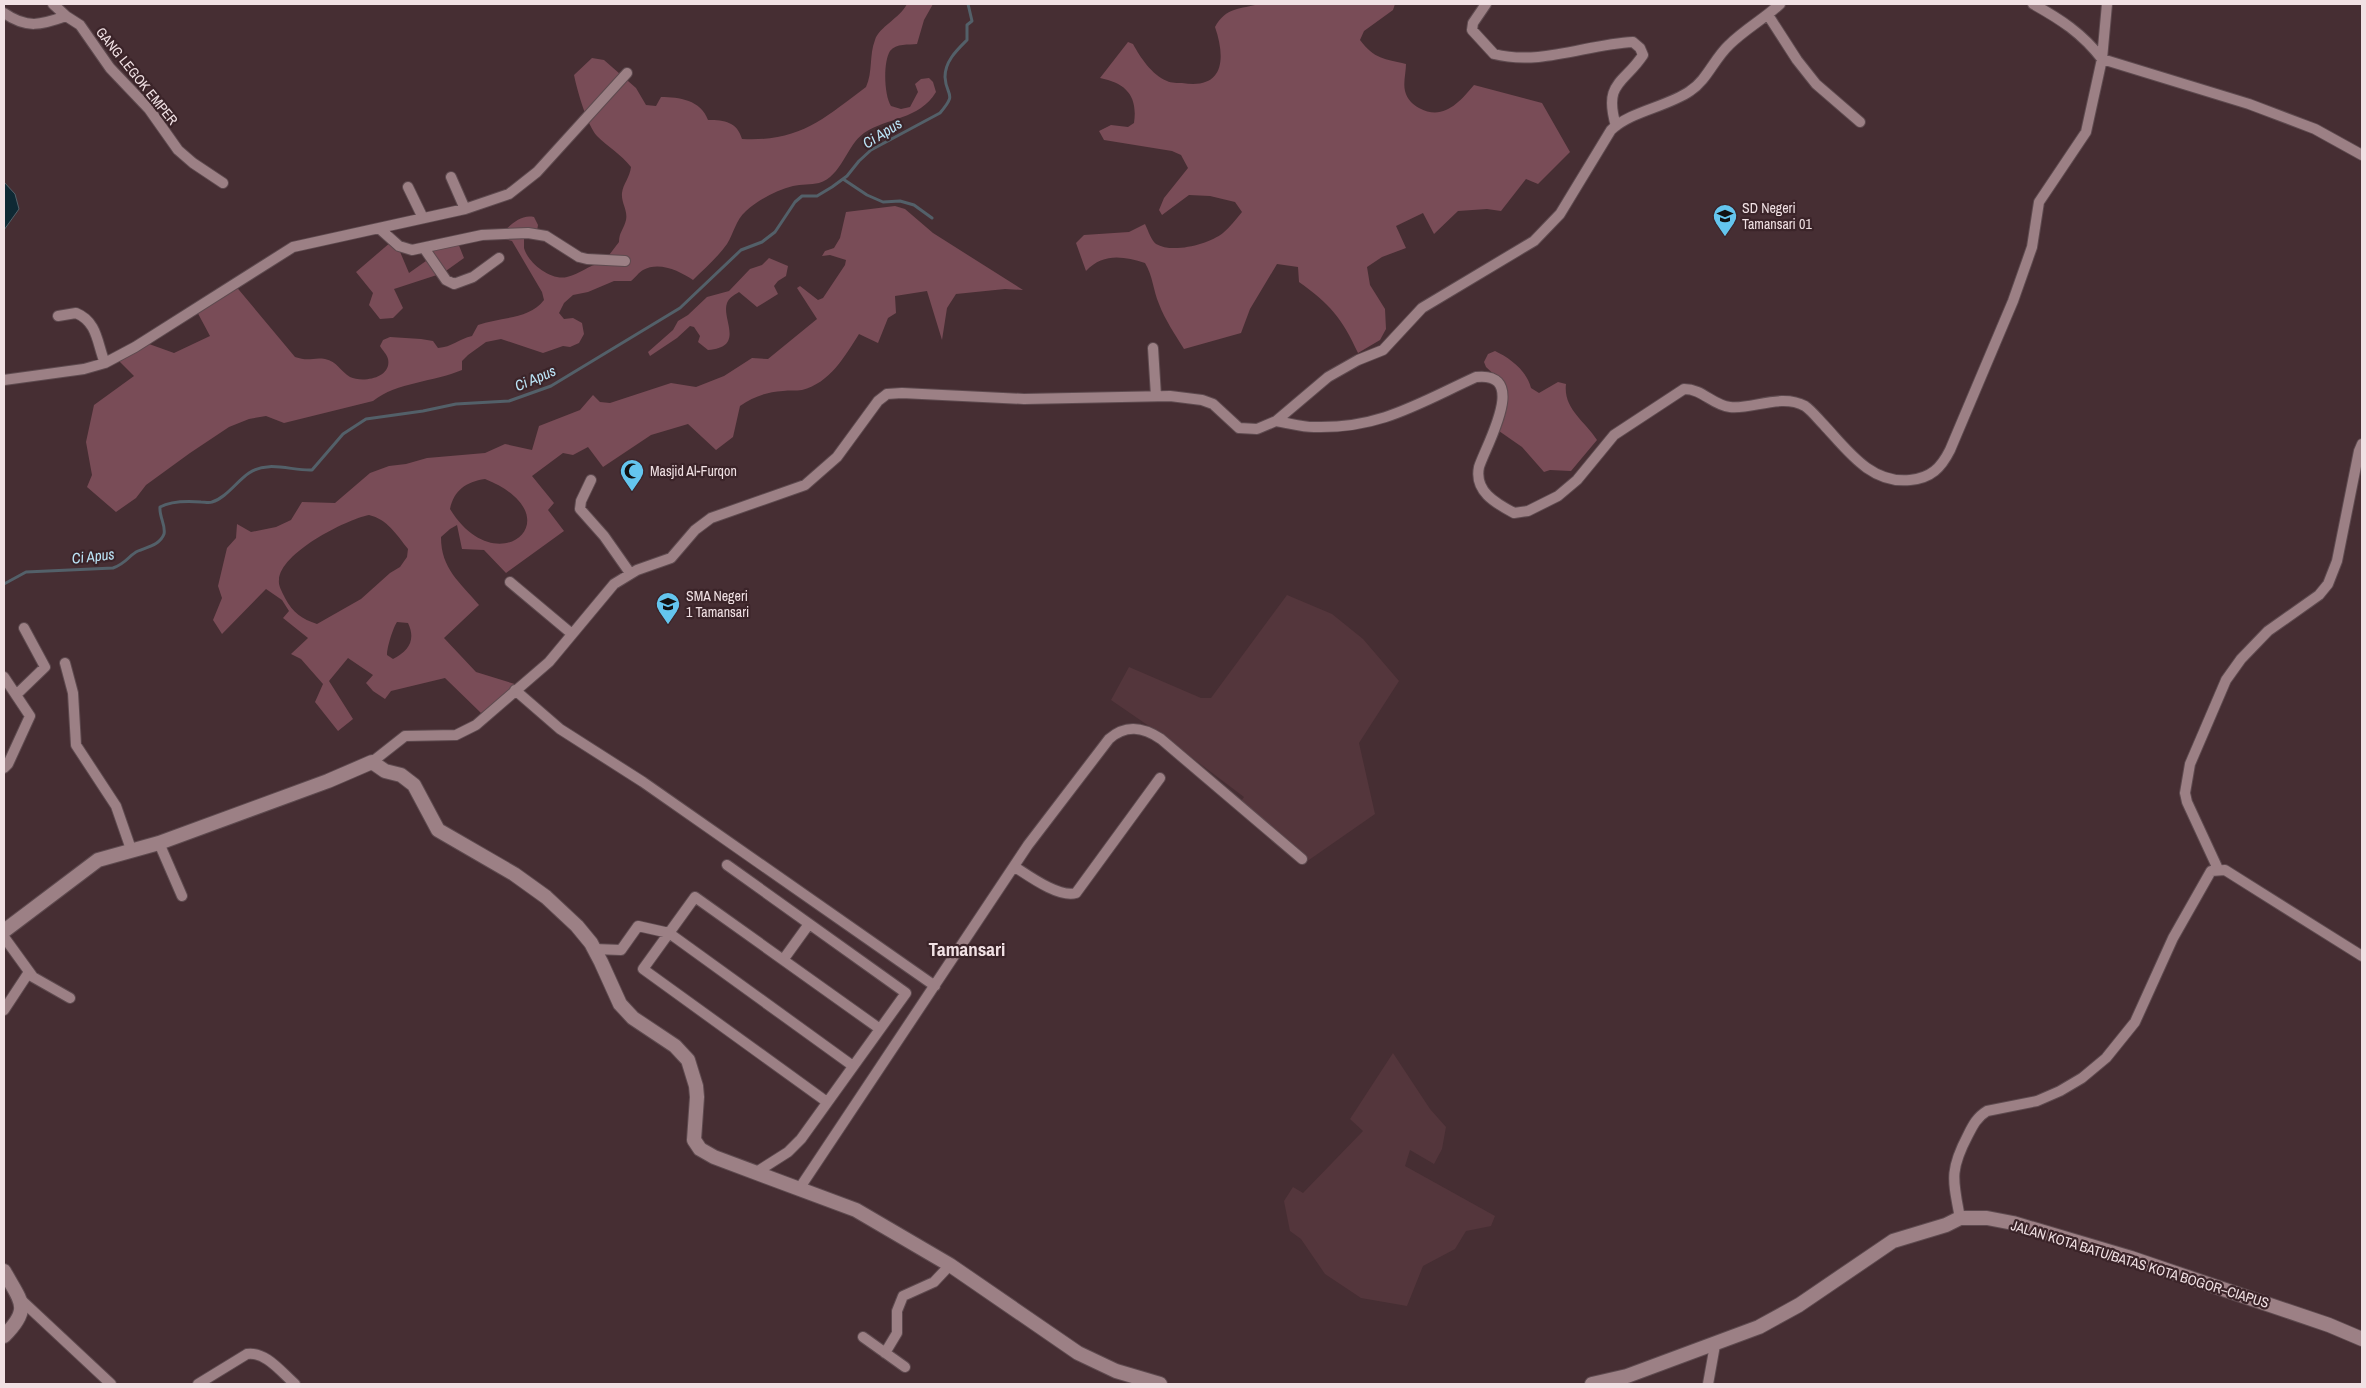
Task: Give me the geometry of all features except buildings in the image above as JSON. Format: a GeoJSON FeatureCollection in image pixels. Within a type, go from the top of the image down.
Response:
{"type":"FeatureCollection","features":[{"type":"Feature","properties":{"kind":"main road"},"geometry":{"type":"LineString","coordinates":[[4,930],[92,863],[159,843],[328,781],[372,762],[408,780],[418,792],[438,830],[490,858],[546,897],[578,926],[594,949],[620,1004],[626,1012],[671,1042],[688,1060],[696,1086],[694,1136],[696,1144],[706,1154],[856,1210],[950,1265],[1078,1353],[1116,1371],[1160,1384]]}},
{"type":"Feature","properties":{"kind":"main road","name":"JALAN KOTA BATU/BATAS KOTA BOGOR–CIAPUS"},"geometry":{"type":"LineString","coordinates":[[1592,1384],[1627,1376],[1715,1345],[1759,1327],[1799,1305],[1893,1240],[1946,1225],[1960,1218],[1987,1218],[2013,1223],[2122,1255],[2329,1325],[2362,1339]]}},
{"type":"Feature","properties":{"kind":"main road"},"geometry":{"type":"LineString","coordinates":[[4,1271],[22,1306],[20,1317],[4,1336]]}},
{"type":"Feature","properties":{"kind":"street","name":"GANG LEGOK EMPER"},"geometry":{"type":"LineString","coordinates":[[53,4],[80,25],[110,68],[149,109],[178,150],[193,163],[224,183]]}},
{"type":"Feature","properties":{"kind":"street"},"geometry":{"type":"LineString","coordinates":[[1486,4],[1473,23],[1472,30],[1494,54],[1540,58],[1571,53],[1608,43],[1634,42],[1640,48],[1642,55],[1634,69],[1626,72],[1616,83],[1612,98],[1612,115],[1616,126]]}},
{"type":"Feature","properties":{"kind":"street"},"geometry":{"type":"LineString","coordinates":[[372,762],[405,736],[456,735],[464,733],[476,725],[515,690],[540,671],[608,589],[630,573],[670,558],[695,530],[711,518],[805,486],[837,457],[873,406],[887,394],[902,392],[1024,399],[1156,396],[1202,400],[1213,404],[1231,423],[1245,430],[1257,429],[1276,421],[1328,377],[1358,360],[1383,350],[1422,308],[1534,241],[1560,214],[1573,195],[1600,145],[1616,126],[1675,100],[1692,90],[1703,80],[1730,43],[1768,16],[1780,4]]}},
{"type":"Feature","properties":{"kind":"street"},"geometry":{"type":"LineString","coordinates":[[2033,4],[2054,14],[2071,26],[2091,44],[2102,59],[2249,104],[2315,129],[2362,155]]}},
{"type":"Feature","properties":{"kind":"street"},"geometry":{"type":"LineString","coordinates":[[1276,421],[1312,428],[1375,422],[1418,406],[1476,377],[1487,376],[1494,379],[1500,387],[1503,395],[1503,406],[1479,467],[1480,487],[1487,496],[1514,513],[1545,504],[1563,492],[1577,480],[1614,436],[1684,389],[1696,390],[1730,408],[1778,401],[1800,404],[1809,409],[1848,452],[1876,474],[1898,481],[1929,476],[1939,468],[1950,450],[2013,301],[2032,247],[2039,202],[2086,132],[2102,59],[2107,4]]}},
{"type":"Feature","properties":{"kind":"street"},"geometry":{"type":"LineString","coordinates":[[4,13],[18,21],[34,25],[66,16]]}},
{"type":"Feature","properties":{"kind":"street"},"geometry":{"type":"LineString","coordinates":[[1768,16],[1797,60],[1816,84],[1860,122]]}},
{"type":"Feature","properties":{"kind":"street"},"geometry":{"type":"LineString","coordinates":[[4,380],[84,369],[105,363],[128,351],[293,247],[380,229],[496,200],[510,194],[524,184],[627,73]]}},
{"type":"Feature","properties":{"kind":"street"},"geometry":{"type":"LineString","coordinates":[[451,177],[464,208]]}},
{"type":"Feature","properties":{"kind":"street"},"geometry":{"type":"LineString","coordinates":[[408,187],[423,218]]}},
{"type":"Feature","properties":{"kind":"street"},"geometry":{"type":"LineString","coordinates":[[380,229],[403,248],[417,251],[482,235],[528,233],[554,240],[579,257],[626,260]]}},
{"type":"Feature","properties":{"kind":"street"},"geometry":{"type":"LineString","coordinates":[[424,248],[446,280],[454,284],[473,277],[499,258]]}},
{"type":"Feature","properties":{"kind":"street"},"geometry":{"type":"LineString","coordinates":[[58,316],[76,313],[88,320],[97,334],[105,363]]}},
{"type":"Feature","properties":{"kind":"street"},"geometry":{"type":"LineString","coordinates":[[1153,348],[1156,396]]}},
{"type":"Feature","properties":{"kind":"street"},"geometry":{"type":"LineString","coordinates":[[2218,869],[2187,802],[2185,793],[2190,764],[2226,680],[2241,659],[2268,630],[2319,595],[2328,584],[2337,561],[2358,450],[2362,444]]}},
{"type":"Feature","properties":{"kind":"street"},"geometry":{"type":"LineString","coordinates":[[591,480],[581,501],[580,509],[604,536],[630,573]]}},
{"type":"Feature","properties":{"kind":"street"},"geometry":{"type":"LineString","coordinates":[[510,582],[572,634]]}},
{"type":"Feature","properties":{"kind":"street"},"geometry":{"type":"LineString","coordinates":[[16,695],[44,667],[24,628]]}},
{"type":"Feature","properties":{"kind":"street"},"geometry":{"type":"LineString","coordinates":[[65,663],[73,693],[76,745],[116,806],[132,852]]}},
{"type":"Feature","properties":{"kind":"street"},"geometry":{"type":"LineString","coordinates":[[4,677],[30,716],[8,764],[4,768]]}},
{"type":"Feature","properties":{"kind":"street"},"geometry":{"type":"LineString","coordinates":[[515,690],[560,729],[643,782],[935,986]]}},
{"type":"Feature","properties":{"kind":"street"},"geometry":{"type":"LineString","coordinates":[[799,1189],[1028,846],[1109,740],[1118,732],[1127,728],[1151,732],[1302,859]]}},
{"type":"Feature","properties":{"kind":"street"},"geometry":{"type":"LineString","coordinates":[[1015,867],[1054,890],[1065,894],[1076,893],[1160,778]]}},
{"type":"Feature","properties":{"kind":"street"},"geometry":{"type":"LineString","coordinates":[[159,843],[182,896]]}},
{"type":"Feature","properties":{"kind":"street"},"geometry":{"type":"LineString","coordinates":[[727,865],[906,993],[801,1139],[788,1152],[755,1173]]}},
{"type":"Feature","properties":{"kind":"street"},"geometry":{"type":"LineString","coordinates":[[1960,1218],[1952,1177],[1954,1166],[1980,1115],[1987,1111],[2037,1101],[2060,1091],[2082,1078],[2106,1058],[2135,1022],[2173,938],[2212,872],[2218,869],[2225,870],[2362,956]]}},
{"type":"Feature","properties":{"kind":"street"},"geometry":{"type":"LineString","coordinates":[[827,1102],[643,969],[695,896],[880,1029]]}},
{"type":"Feature","properties":{"kind":"street"},"geometry":{"type":"LineString","coordinates":[[783,960],[809,924]]}},
{"type":"Feature","properties":{"kind":"street"},"geometry":{"type":"LineString","coordinates":[[594,949],[621,950],[638,926],[669,933],[853,1066]]}},
{"type":"Feature","properties":{"kind":"street"},"geometry":{"type":"LineString","coordinates":[[4,937],[37,980],[70,998]]}},
{"type":"Feature","properties":{"kind":"street"},"geometry":{"type":"LineString","coordinates":[[4,1010],[29,972]]}},
{"type":"Feature","properties":{"kind":"street"},"geometry":{"type":"LineString","coordinates":[[885,1353],[898,1330],[897,1311],[903,1296],[934,1282],[950,1265]]}},
{"type":"Feature","properties":{"kind":"street"},"geometry":{"type":"LineString","coordinates":[[17,1296],[111,1384]]}},
{"type":"Feature","properties":{"kind":"street"},"geometry":{"type":"LineString","coordinates":[[863,1337],[904,1367]]}},
{"type":"Feature","properties":{"kind":"street"},"geometry":{"type":"LineString","coordinates":[[1708,1384],[1715,1345]]}},
{"type":"Feature","properties":{"kind":"street"},"geometry":{"type":"LineString","coordinates":[[198,1384],[247,1354],[253,1353],[266,1358],[296,1384]]}},
{"type":"Feature","properties":{"kind":"shaded area"},"geometry":{"type":"Polygon","coordinates":[[[907,4],[933,4],[924,20],[917,44],[899,46],[890,51],[885,70],[889,101],[891,106],[901,109],[910,107],[918,92],[915,84],[921,79],[929,78],[933,82],[936,92],[921,108],[864,133],[853,145],[839,168],[827,179],[819,183],[796,185],[781,190],[762,199],[751,207],[739,219],[723,249],[693,280],[669,268],[656,266],[643,270],[631,281],[614,281],[588,292],[573,295],[564,303],[559,313],[564,319],[573,318],[582,323],[584,334],[579,343],[570,347],[563,346],[543,353],[501,339],[486,342],[462,361],[462,370],[404,386],[373,401],[284,423],[266,416],[249,419],[229,427],[146,485],[136,498],[116,512],[87,487],[92,475],[86,442],[94,405],[134,376],[114,356],[138,340],[174,353],[210,336],[194,306],[234,284],[295,357],[329,360],[350,377],[369,379],[386,371],[388,359],[380,346],[383,340],[390,337],[421,339],[433,341],[438,348],[443,347],[472,336],[478,325],[522,315],[538,306],[544,300],[542,292],[512,241],[497,237],[518,220],[534,217],[538,225],[537,231],[524,236],[524,248],[526,254],[535,265],[547,274],[561,278],[567,277],[603,263],[619,242],[625,223],[626,213],[622,193],[631,167],[593,131],[583,107],[574,75],[592,58],[604,60],[636,88],[646,105],[656,106],[661,97],[682,99],[700,108],[708,120],[730,123],[740,133],[742,139],[780,137],[810,126],[866,87],[870,75],[873,46],[877,35],[900,14],[907,4]]]}},
{"type":"Feature","properties":{"kind":"shaded area"},"geometry":{"type":"Polygon","coordinates":[[[1260,4],[1395,4],[1393,10],[1364,31],[1360,40],[1375,55],[1406,64],[1405,91],[1408,99],[1414,105],[1428,111],[1443,111],[1456,104],[1474,85],[1542,103],[1570,152],[1538,184],[1526,179],[1501,211],[1487,209],[1458,211],[1434,234],[1423,213],[1396,226],[1406,248],[1382,257],[1367,267],[1370,285],[1385,309],[1386,329],[1380,340],[1358,353],[1346,330],[1334,313],[1319,297],[1299,282],[1298,267],[1277,264],[1250,309],[1241,333],[1184,349],[1161,310],[1150,273],[1145,263],[1121,258],[1106,259],[1099,261],[1086,271],[1076,243],[1084,235],[1129,232],[1145,224],[1156,244],[1163,247],[1181,248],[1200,244],[1217,237],[1231,226],[1242,212],[1235,202],[1210,196],[1189,195],[1162,215],[1159,210],[1164,198],[1188,168],[1181,155],[1172,151],[1104,140],[1099,131],[1111,125],[1128,127],[1134,123],[1135,114],[1132,98],[1128,92],[1117,83],[1100,78],[1128,42],[1133,44],[1143,60],[1156,75],[1167,81],[1196,84],[1206,82],[1214,77],[1220,61],[1220,50],[1215,27],[1219,20],[1234,10],[1260,4]]]}},
{"type":"Feature","properties":{"kind":"shaded area"},"geometry":{"type":"Polygon","coordinates":[[[895,206],[905,209],[933,233],[1023,290],[1005,289],[956,294],[947,308],[942,340],[927,291],[895,296],[896,313],[888,318],[878,343],[859,334],[836,368],[821,381],[802,390],[765,394],[740,406],[733,437],[716,450],[688,424],[651,435],[603,467],[588,447],[573,455],[563,453],[532,476],[554,503],[548,510],[564,531],[506,573],[484,550],[462,549],[457,525],[450,529],[441,537],[444,558],[453,574],[479,605],[444,638],[476,672],[518,685],[481,713],[445,678],[391,691],[385,699],[373,691],[366,683],[373,675],[348,658],[329,681],[353,719],[338,731],[315,702],[323,684],[301,659],[291,654],[308,638],[283,618],[289,611],[282,600],[266,589],[222,634],[213,620],[222,598],[218,586],[227,548],[236,538],[237,524],[251,532],[276,527],[291,520],[302,502],[335,503],[370,473],[389,466],[406,464],[427,458],[485,453],[505,444],[532,450],[539,426],[580,410],[593,395],[600,402],[610,403],[671,383],[696,387],[724,376],[752,358],[768,359],[817,319],[797,288],[800,286],[818,300],[823,298],[845,265],[846,260],[830,255],[822,256],[825,251],[834,248],[840,238],[846,212],[895,206]],[[485,479],[472,482],[462,488],[454,497],[450,509],[469,531],[488,542],[506,543],[520,537],[527,525],[525,510],[512,494],[485,479]],[[369,515],[358,518],[315,539],[290,559],[282,570],[279,580],[280,587],[288,603],[298,615],[317,624],[361,599],[390,573],[400,567],[407,557],[408,549],[396,533],[381,520],[369,515]],[[397,622],[392,633],[387,655],[393,659],[407,649],[410,644],[411,635],[408,623],[397,622]]]}},
{"type":"Feature","properties":{"kind":"shaded area"},"geometry":{"type":"Polygon","coordinates":[[[456,238],[464,258],[443,273],[394,289],[403,308],[393,318],[380,319],[369,305],[373,293],[356,272],[391,242],[398,247],[409,273],[426,261],[425,245],[456,238]]]}},
{"type":"Feature","properties":{"kind":"shaded area"},"geometry":{"type":"Polygon","coordinates":[[[769,258],[788,266],[786,276],[774,286],[778,294],[757,307],[739,292],[730,298],[726,309],[729,338],[726,344],[719,348],[708,350],[698,342],[700,336],[694,327],[690,326],[677,338],[650,356],[648,352],[673,330],[678,321],[688,315],[707,297],[729,291],[750,269],[762,265],[769,258]]]}},
{"type":"Feature","properties":{"kind":"shaded area"},"geometry":{"type":"Polygon","coordinates":[[[1495,351],[1517,366],[1526,376],[1531,388],[1539,393],[1558,382],[1566,384],[1566,393],[1571,408],[1597,440],[1571,471],[1550,470],[1544,472],[1522,447],[1499,431],[1501,381],[1486,367],[1484,362],[1488,354],[1495,351]]]}},
{"type":"Feature","properties":{"kind":"shaded area"},"geometry":{"type":"Polygon","coordinates":[[[1287,595],[1332,614],[1363,639],[1399,681],[1359,743],[1375,814],[1306,862],[1239,804],[1244,797],[1162,735],[1111,700],[1129,667],[1201,698],[1211,698],[1287,595]]]}},
{"type":"Feature","properties":{"kind":"shaded area"},"geometry":{"type":"Polygon","coordinates":[[[1393,1053],[1430,1109],[1446,1127],[1442,1149],[1434,1164],[1410,1150],[1405,1166],[1495,1216],[1491,1226],[1466,1231],[1455,1249],[1423,1266],[1407,1306],[1361,1298],[1325,1274],[1301,1239],[1290,1231],[1284,1201],[1293,1187],[1303,1193],[1363,1131],[1350,1119],[1393,1053]]]}},
{"type":"Feature","properties":{"kind":"water"},"geometry":{"type":"Polygon","coordinates":[[[4,182],[15,194],[19,209],[4,230],[4,182]]]}},
{"type":"Feature","properties":{"kind":"waterway","name":"Ci Apus"},"geometry":{"type":"LineString","coordinates":[[4,584],[26,572],[113,568],[118,566],[135,553],[160,541],[164,534],[160,507],[180,502],[212,502],[222,497],[249,473],[264,467],[312,470],[343,434],[366,419],[456,404],[509,401],[551,386],[680,308],[741,250],[762,242],[775,232],[795,202],[802,196],[817,196],[832,187],[847,176],[871,150],[940,113],[950,98],[945,77],[947,66],[952,56],[967,40],[967,25],[972,21],[968,4]]}},
{"type":"Feature","properties":{"kind":"waterway"},"geometry":{"type":"LineString","coordinates":[[843,179],[867,195],[883,202],[900,201],[914,205],[932,218]]}},
{"type":"Feature","properties":{"kind":"place","name":"SD Negeri Tamansari 01"},"geometry":{"type":"Point","coordinates":[1725,237]}},
{"type":"Feature","properties":{"kind":"place","name":"Masjid Al-Furqon"},"geometry":{"type":"Point","coordinates":[632,492]}},
{"type":"Feature","properties":{"kind":"place","name":"SMA Negeri 1 Tamansari"},"geometry":{"type":"Point","coordinates":[668,625]}},
{"type":"Feature","properties":{"kind":"district","name":"Tamansari"},"geometry":{"type":"Point","coordinates":[967,949]}}]}
